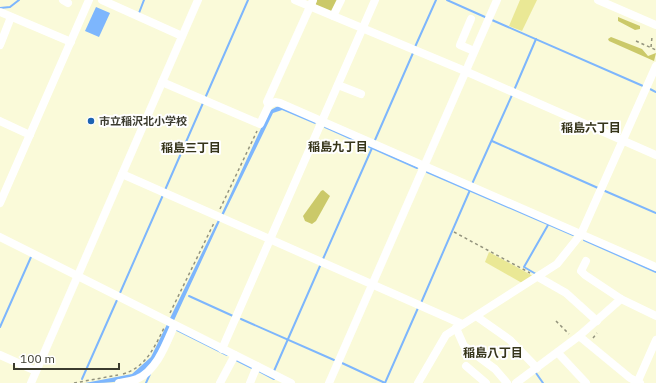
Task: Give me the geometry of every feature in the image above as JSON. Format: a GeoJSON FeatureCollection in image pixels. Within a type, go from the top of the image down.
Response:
{"type":"FeatureCollection","features":[{"type":"Feature","properties":{"kind":"street"},"geometry":{"type":"LineString","coordinates":[[0,203],[89,0]]}},
{"type":"Feature","properties":{"kind":"street"},"geometry":{"type":"LineString","coordinates":[[102,0],[182,36]]}},
{"type":"Feature","properties":{"kind":"street"},"geometry":{"type":"LineString","coordinates":[[31,383],[198,0]]}},
{"type":"Feature","properties":{"kind":"street"},"geometry":{"type":"LineString","coordinates":[[295,0],[311,3],[333,16],[465,71],[656,155]]}},
{"type":"Feature","properties":{"kind":"street"},"geometry":{"type":"LineString","coordinates":[[333,16],[341,0]]}},
{"type":"Feature","properties":{"kind":"street"},"geometry":{"type":"LineString","coordinates":[[222,349],[375,0]]}},
{"type":"Feature","properties":{"kind":"street"},"geometry":{"type":"LineString","coordinates":[[329,383],[497,0]]}},
{"type":"Feature","properties":{"kind":"street"},"geometry":{"type":"LineString","coordinates":[[598,0],[656,25]]}},
{"type":"Feature","properties":{"kind":"street"},"geometry":{"type":"LineString","coordinates":[[162,82],[260,124],[269,105],[267,102],[311,3]]}},
{"type":"Feature","properties":{"kind":"street"},"geometry":{"type":"LineString","coordinates":[[0,12],[71,42]]}},
{"type":"Feature","properties":{"kind":"street"},"geometry":{"type":"LineString","coordinates":[[0,45],[11,17]]}},
{"type":"Feature","properties":{"kind":"street"},"geometry":{"type":"LineString","coordinates":[[471,19],[460,45],[474,51]]}},
{"type":"Feature","properties":{"kind":"street"},"geometry":{"type":"LineString","coordinates":[[418,383],[444,338],[459,326],[557,264],[581,234],[656,66]]}},
{"type":"Feature","properties":{"kind":"street"},"geometry":{"type":"LineString","coordinates":[[338,85],[361,94]]}},
{"type":"Feature","properties":{"kind":"street"},"geometry":{"type":"LineString","coordinates":[[269,105],[275,102],[280,103],[656,267]]}},
{"type":"Feature","properties":{"kind":"street"},"geometry":{"type":"LineString","coordinates":[[0,121],[30,135]]}},
{"type":"Feature","properties":{"kind":"street"},"geometry":{"type":"LineString","coordinates":[[122,174],[372,284],[459,326]]}},
{"type":"Feature","properties":{"kind":"street"},"geometry":{"type":"LineString","coordinates":[[0,238],[291,383]]}},
{"type":"Feature","properties":{"kind":"street"},"geometry":{"type":"LineString","coordinates":[[586,261],[582,271],[585,275],[621,298],[656,316]]}},
{"type":"Feature","properties":{"kind":"street"},"geometry":{"type":"LineString","coordinates":[[538,277],[566,293],[597,321]]}},
{"type":"Feature","properties":{"kind":"street"},"geometry":{"type":"LineString","coordinates":[[516,383],[579,336],[621,298]]}},
{"type":"Feature","properties":{"kind":"street"},"geometry":{"type":"LineString","coordinates":[[476,316],[510,340],[537,368]]}},
{"type":"Feature","properties":{"kind":"street"},"geometry":{"type":"LineString","coordinates":[[119,383],[136,379],[144,375],[152,366],[159,357],[170,323]]}},
{"type":"Feature","properties":{"kind":"street"},"geometry":{"type":"LineString","coordinates":[[459,326],[464,346],[495,369],[507,383]]}},
{"type":"Feature","properties":{"kind":"street"},"geometry":{"type":"LineString","coordinates":[[579,336],[638,383],[656,340]]}},
{"type":"Feature","properties":{"kind":"street"},"geometry":{"type":"LineString","coordinates":[[558,353],[586,383]]}},
{"type":"Feature","properties":{"kind":"street"},"geometry":{"type":"LineString","coordinates":[[0,355],[36,371]]}},
{"type":"Feature","properties":{"kind":"street"},"geometry":{"type":"LineString","coordinates":[[220,383],[235,356]]}},
{"type":"Feature","properties":{"kind":"street"},"geometry":{"type":"LineString","coordinates":[[144,383],[152,366]]}},
{"type":"Feature","properties":{"kind":"street"},"geometry":{"type":"LineString","coordinates":[[250,383],[257,366]]}},
{"type":"Feature","properties":{"kind":"street"},"geometry":{"type":"LineString","coordinates":[[466,366],[486,383]]}},
{"type":"Feature","properties":{"kind":"path"},"geometry":{"type":"LineString","coordinates":[[650,48],[652,37]]}},
{"type":"Feature","properties":{"kind":"path"},"geometry":{"type":"LineString","coordinates":[[636,41],[656,50]]}},
{"type":"Feature","properties":{"kind":"path"},"geometry":{"type":"LineString","coordinates":[[454,232],[538,277]]}},
{"type":"Feature","properties":{"kind":"path"},"geometry":{"type":"LineString","coordinates":[[556,322],[569,334]]}},
{"type":"Feature","properties":{"kind":"path"},"geometry":{"type":"LineString","coordinates":[[74,383],[124,374],[136,369],[149,356],[170,323]]}},
{"type":"Feature","properties":{"kind":"shaded area"},"geometry":{"type":"Polygon","coordinates":[[[317,0],[339,0],[334,11],[329,13],[315,7],[317,0]]]}},
{"type":"Feature","properties":{"kind":"shaded area"},"geometry":{"type":"Polygon","coordinates":[[[520,0],[537,0],[522,31],[509,26],[520,0]]]}},
{"type":"Feature","properties":{"kind":"shaded area"},"geometry":{"type":"Polygon","coordinates":[[[618,17],[640,26],[640,29],[635,30],[618,21],[618,17]]]}},
{"type":"Feature","properties":{"kind":"shaded area"},"geometry":{"type":"Polygon","coordinates":[[[611,37],[642,49],[648,56],[656,53],[654,61],[609,41],[608,39],[611,37]]]}},
{"type":"Feature","properties":{"kind":"shaded area"},"geometry":{"type":"Polygon","coordinates":[[[323,190],[330,196],[316,221],[312,224],[305,221],[303,216],[323,190]]]}},
{"type":"Feature","properties":{"kind":"shaded area"},"geometry":{"type":"Polygon","coordinates":[[[489,252],[533,276],[522,283],[485,262],[489,252]]]}},
{"type":"Feature","properties":{"kind":"water"},"geometry":{"type":"Polygon","coordinates":[[[96,7],[110,13],[99,37],[85,31],[96,7]]]}},
{"type":"Feature","properties":{"kind":"water"},"geometry":{"type":"Polygon","coordinates":[[[278,106],[317,122],[315,124],[282,110],[273,113],[223,216],[221,215],[269,111],[278,106]]]}},
{"type":"Feature","properties":{"kind":"water"},"geometry":{"type":"Polygon","coordinates":[[[218,220],[220,221],[154,361],[142,373],[130,379],[111,382],[85,383],[132,374],[151,357],[218,220]]]}},
{"type":"Feature","properties":{"kind":"waterway"},"geometry":{"type":"LineString","coordinates":[[0,8],[10,7],[19,0]]}},
{"type":"Feature","properties":{"kind":"waterway"},"geometry":{"type":"LineString","coordinates":[[139,13],[144,0]]}},
{"type":"Feature","properties":{"kind":"waterway"},"geometry":{"type":"LineString","coordinates":[[206,96],[248,0]]}},
{"type":"Feature","properties":{"kind":"waterway"},"geometry":{"type":"LineString","coordinates":[[415,47],[436,0]]}},
{"type":"Feature","properties":{"kind":"waterway"},"geometry":{"type":"LineString","coordinates":[[447,0],[485,17]]}},
{"type":"Feature","properties":{"kind":"waterway"},"geometry":{"type":"LineString","coordinates":[[492,20],[643,86]]}},
{"type":"Feature","properties":{"kind":"waterway"},"geometry":{"type":"LineString","coordinates":[[515,88],[536,39]]}},
{"type":"Feature","properties":{"kind":"waterway"},"geometry":{"type":"LineString","coordinates":[[375,140],[413,53]]}},
{"type":"Feature","properties":{"kind":"waterway"},"geometry":{"type":"LineString","coordinates":[[650,89],[656,92]]}},
{"type":"Feature","properties":{"kind":"waterway"},"geometry":{"type":"LineString","coordinates":[[472,184],[512,95]]}},
{"type":"Feature","properties":{"kind":"waterway"},"geometry":{"type":"LineString","coordinates":[[165,190],[203,103]]}},
{"type":"Feature","properties":{"kind":"waterway"},"geometry":{"type":"LineString","coordinates":[[325,127],[417,168]]}},
{"type":"Feature","properties":{"kind":"waterway"},"geometry":{"type":"LineString","coordinates":[[492,141],[598,188]]}},
{"type":"Feature","properties":{"kind":"waterway"},"geometry":{"type":"LineString","coordinates":[[323,259],[372,148]]}},
{"type":"Feature","properties":{"kind":"waterway"},"geometry":{"type":"LineString","coordinates":[[427,172],[573,235]]}},
{"type":"Feature","properties":{"kind":"waterway"},"geometry":{"type":"LineString","coordinates":[[421,303],[470,190]]}},
{"type":"Feature","properties":{"kind":"waterway"},"geometry":{"type":"LineString","coordinates":[[605,191],[656,213]]}},
{"type":"Feature","properties":{"kind":"waterway"},"geometry":{"type":"LineString","coordinates":[[120,293],[163,195]]}},
{"type":"Feature","properties":{"kind":"waterway"},"geometry":{"type":"LineString","coordinates":[[536,274],[524,267],[548,225]]}},
{"type":"Feature","properties":{"kind":"waterway"},"geometry":{"type":"LineString","coordinates":[[584,240],[656,272]]}},
{"type":"Feature","properties":{"kind":"waterway"},"geometry":{"type":"LineString","coordinates":[[0,327],[31,257]]}},
{"type":"Feature","properties":{"kind":"waterway"},"geometry":{"type":"LineString","coordinates":[[274,371],[320,266]]}},
{"type":"Feature","properties":{"kind":"waterway"},"geometry":{"type":"LineString","coordinates":[[189,296],[233,316]]}},
{"type":"Feature","properties":{"kind":"waterway"},"geometry":{"type":"LineString","coordinates":[[82,379],[117,300]]}},
{"type":"Feature","properties":{"kind":"waterway"},"geometry":{"type":"LineString","coordinates":[[385,383],[418,308]]}},
{"type":"Feature","properties":{"kind":"waterway"},"geometry":{"type":"LineString","coordinates":[[241,319],[334,360]]}},
{"type":"Feature","properties":{"kind":"waterway"},"geometry":{"type":"LineString","coordinates":[[177,330],[227,355]]}},
{"type":"Feature","properties":{"kind":"waterway"},"geometry":{"type":"LineString","coordinates":[[236,360],[252,368]]}},
{"type":"Feature","properties":{"kind":"waterway"},"geometry":{"type":"LineString","coordinates":[[342,363],[385,383]]}},
{"type":"Feature","properties":{"kind":"waterway"},"geometry":{"type":"LineString","coordinates":[[259,371],[274,379]]}},
{"type":"Feature","properties":{"kind":"waterway"},"geometry":{"type":"LineString","coordinates":[[536,373],[543,383]]}},
{"type":"Feature","properties":{"kind":"waterway"},"geometry":{"type":"LineString","coordinates":[[146,383],[150,374]]}},
{"type":"Feature","properties":{"kind":"place","name":"市立稲沢北小学校"},"geometry":{"type":"Point","coordinates":[91,121]}},
{"type":"Feature","properties":{"kind":"district","name":"稲島六丁目"},"geometry":{"type":"Point","coordinates":[591,127]}},
{"type":"Feature","properties":{"kind":"district","name":"稲島九丁目"},"geometry":{"type":"Point","coordinates":[338,146]}},
{"type":"Feature","properties":{"kind":"district","name":"稲島三丁目"},"geometry":{"type":"Point","coordinates":[191,147]}},
{"type":"Feature","properties":{"kind":"district","name":"稲島八丁目"},"geometry":{"type":"Point","coordinates":[493,352]}}]}
